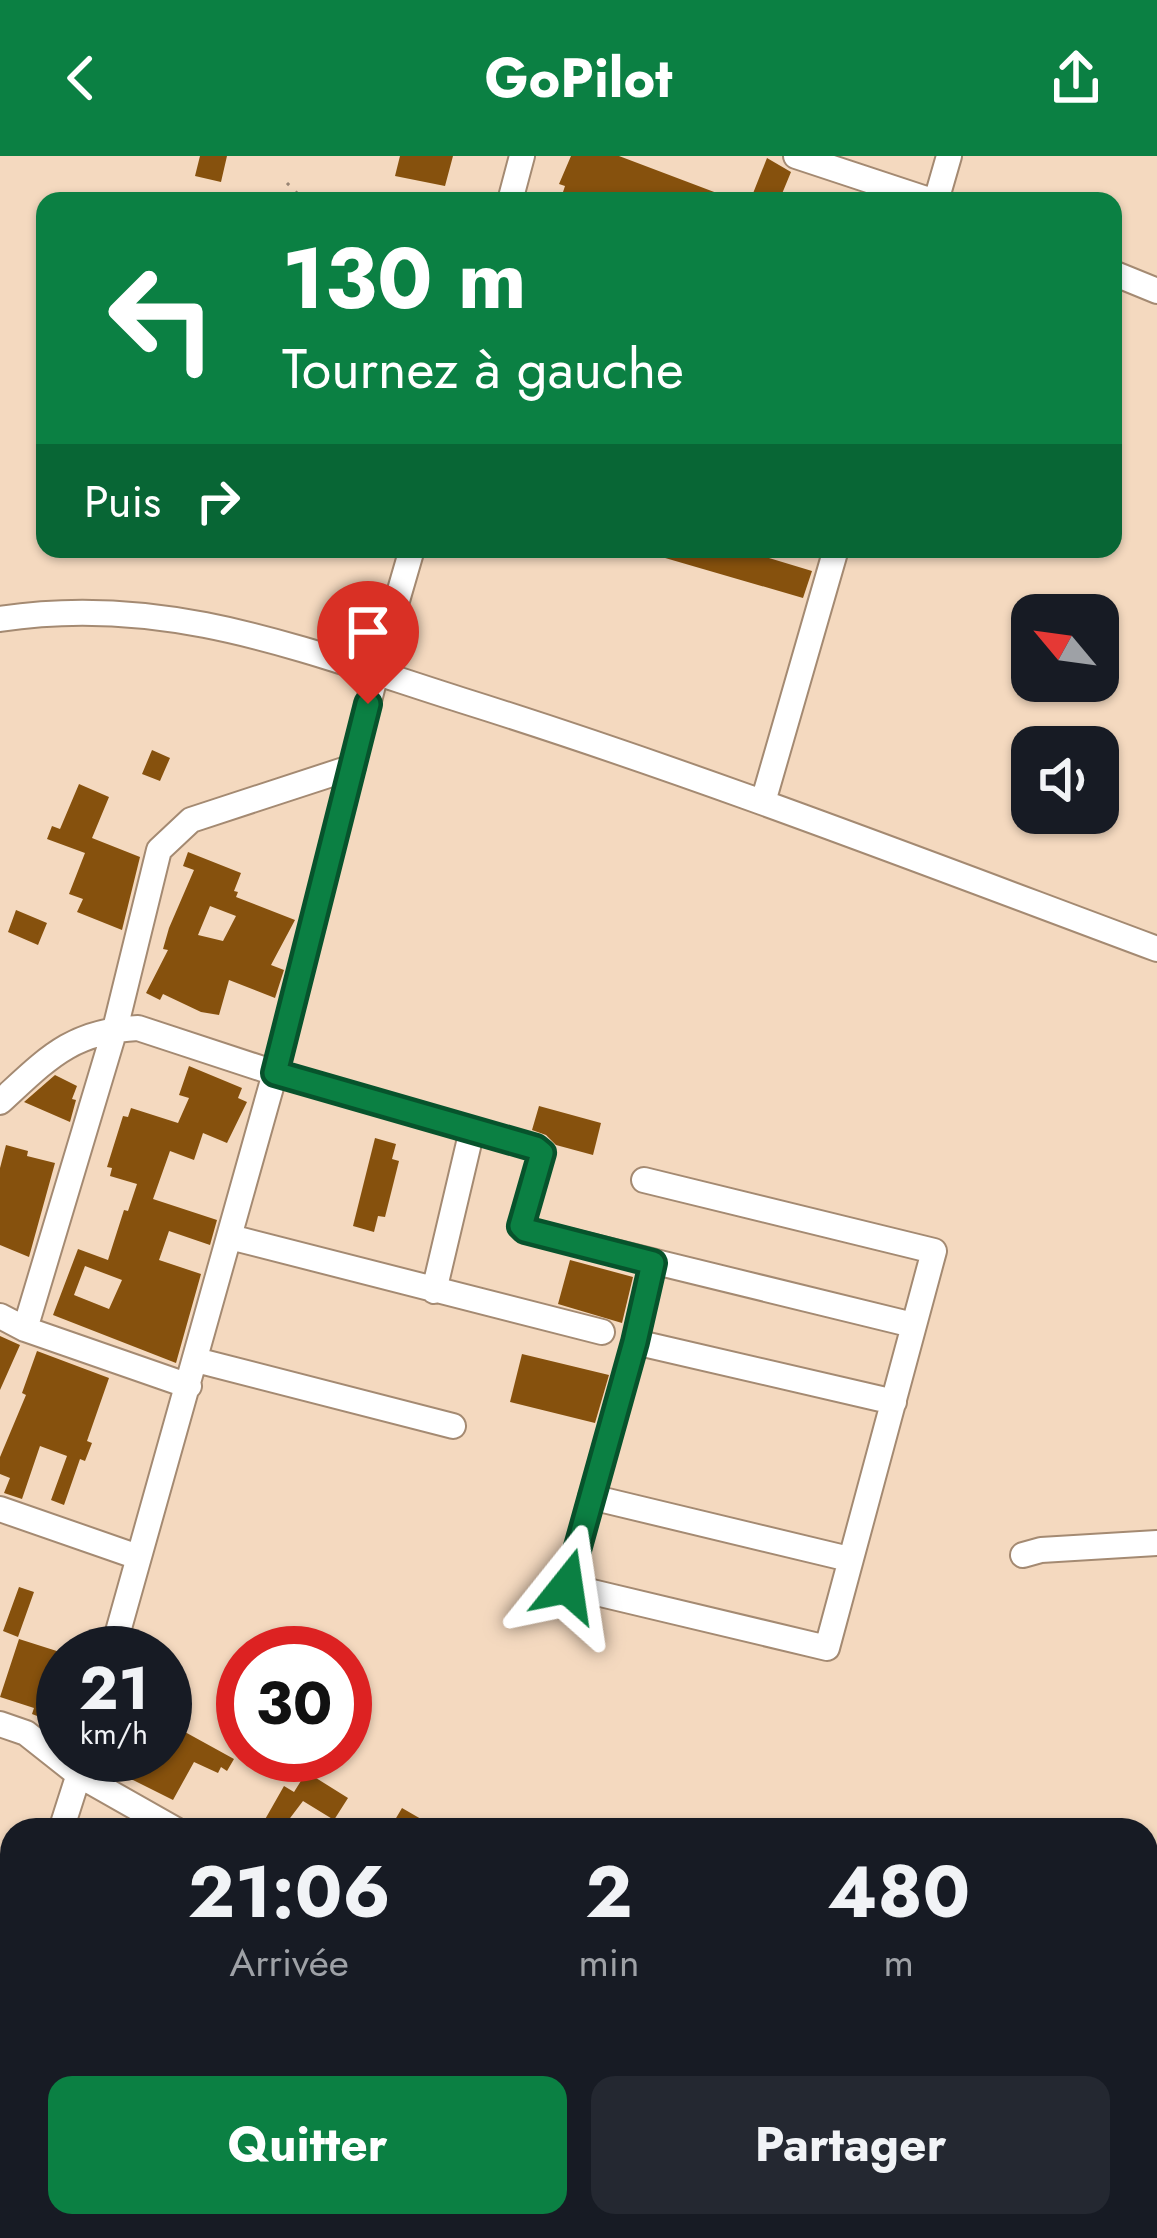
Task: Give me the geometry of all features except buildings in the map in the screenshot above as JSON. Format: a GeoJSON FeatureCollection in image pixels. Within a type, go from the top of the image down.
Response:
{"type":"FeatureCollection","features":[{"type":"Feature","properties":{"kind":"street"},"geometry":{"type":"LineString","coordinates":[[512,192],[522,156]]}},
{"type":"Feature","properties":{"kind":"street"},"geometry":{"type":"LineString","coordinates":[[796,156],[906,192]]}},
{"type":"Feature","properties":{"kind":"street"},"geometry":{"type":"LineString","coordinates":[[937,192],[949,156]]}},
{"type":"Feature","properties":{"kind":"street"},"geometry":{"type":"LineString","coordinates":[[1122,277],[1157,291]]}},
{"type":"Feature","properties":{"kind":"street"},"geometry":{"type":"LineString","coordinates":[[119,1626],[275,1073],[409,558]]}},
{"type":"Feature","properties":{"kind":"street"},"geometry":{"type":"LineString","coordinates":[[763,802],[833,558]]}},
{"type":"Feature","properties":{"kind":"street"},"geometry":{"type":"LineString","coordinates":[[0,619],[64,610],[140,613],[241,632],[574,736],[1157,950]]}},
{"type":"Feature","properties":{"kind":"street"},"geometry":{"type":"LineString","coordinates":[[25,1329],[116,1029],[159,850],[191,820],[352,767]]}},
{"type":"Feature","properties":{"kind":"street"},"geometry":{"type":"LineString","coordinates":[[0,1102],[58,1048],[116,1029],[138,1028],[542,1153],[521,1226],[525,1230],[913,1325]]}},
{"type":"Feature","properties":{"kind":"street"},"geometry":{"type":"LineString","coordinates":[[434,1291],[472,1130]]}},
{"type":"Feature","properties":{"kind":"street"},"geometry":{"type":"LineString","coordinates":[[644,1180],[934,1251],[826,1648],[567,1586],[653,1263]]}},
{"type":"Feature","properties":{"kind":"street"},"geometry":{"type":"LineString","coordinates":[[230,1237],[602,1332]]}},
{"type":"Feature","properties":{"kind":"street"},"geometry":{"type":"LineString","coordinates":[[0,1316],[189,1386]]}},
{"type":"Feature","properties":{"kind":"street"},"geometry":{"type":"LineString","coordinates":[[635,1342],[894,1402]]}},
{"type":"Feature","properties":{"kind":"street"},"geometry":{"type":"LineString","coordinates":[[196,1360],[454,1426]]}},
{"type":"Feature","properties":{"kind":"street"},"geometry":{"type":"LineString","coordinates":[[591,1497],[849,1559]]}},
{"type":"Feature","properties":{"kind":"street"},"geometry":{"type":"LineString","coordinates":[[0,1509],[138,1557]]}},
{"type":"Feature","properties":{"kind":"street"},"geometry":{"type":"LineString","coordinates":[[1023,1555],[1157,1544]]}},
{"type":"Feature","properties":{"kind":"street"},"geometry":{"type":"LineString","coordinates":[[0,1724],[36,1739]]}},
{"type":"Feature","properties":{"kind":"street"},"geometry":{"type":"LineString","coordinates":[[65,1818],[77,1782]]}},
{"type":"Feature","properties":{"kind":"street"},"geometry":{"type":"LineString","coordinates":[[107,1782],[159,1818]]}},
{"type":"Feature","properties":{"kind":"path"},"geometry":{"type":"LineString","coordinates":[[287,183],[296,192]]}},
{"type":"Feature","properties":{"kind":"route"},"geometry":{"type":"LineString","coordinates":[[368,704],[275,1073],[536,1148],[542,1153],[521,1226],[525,1230],[653,1263],[567,1586]]}}]}
